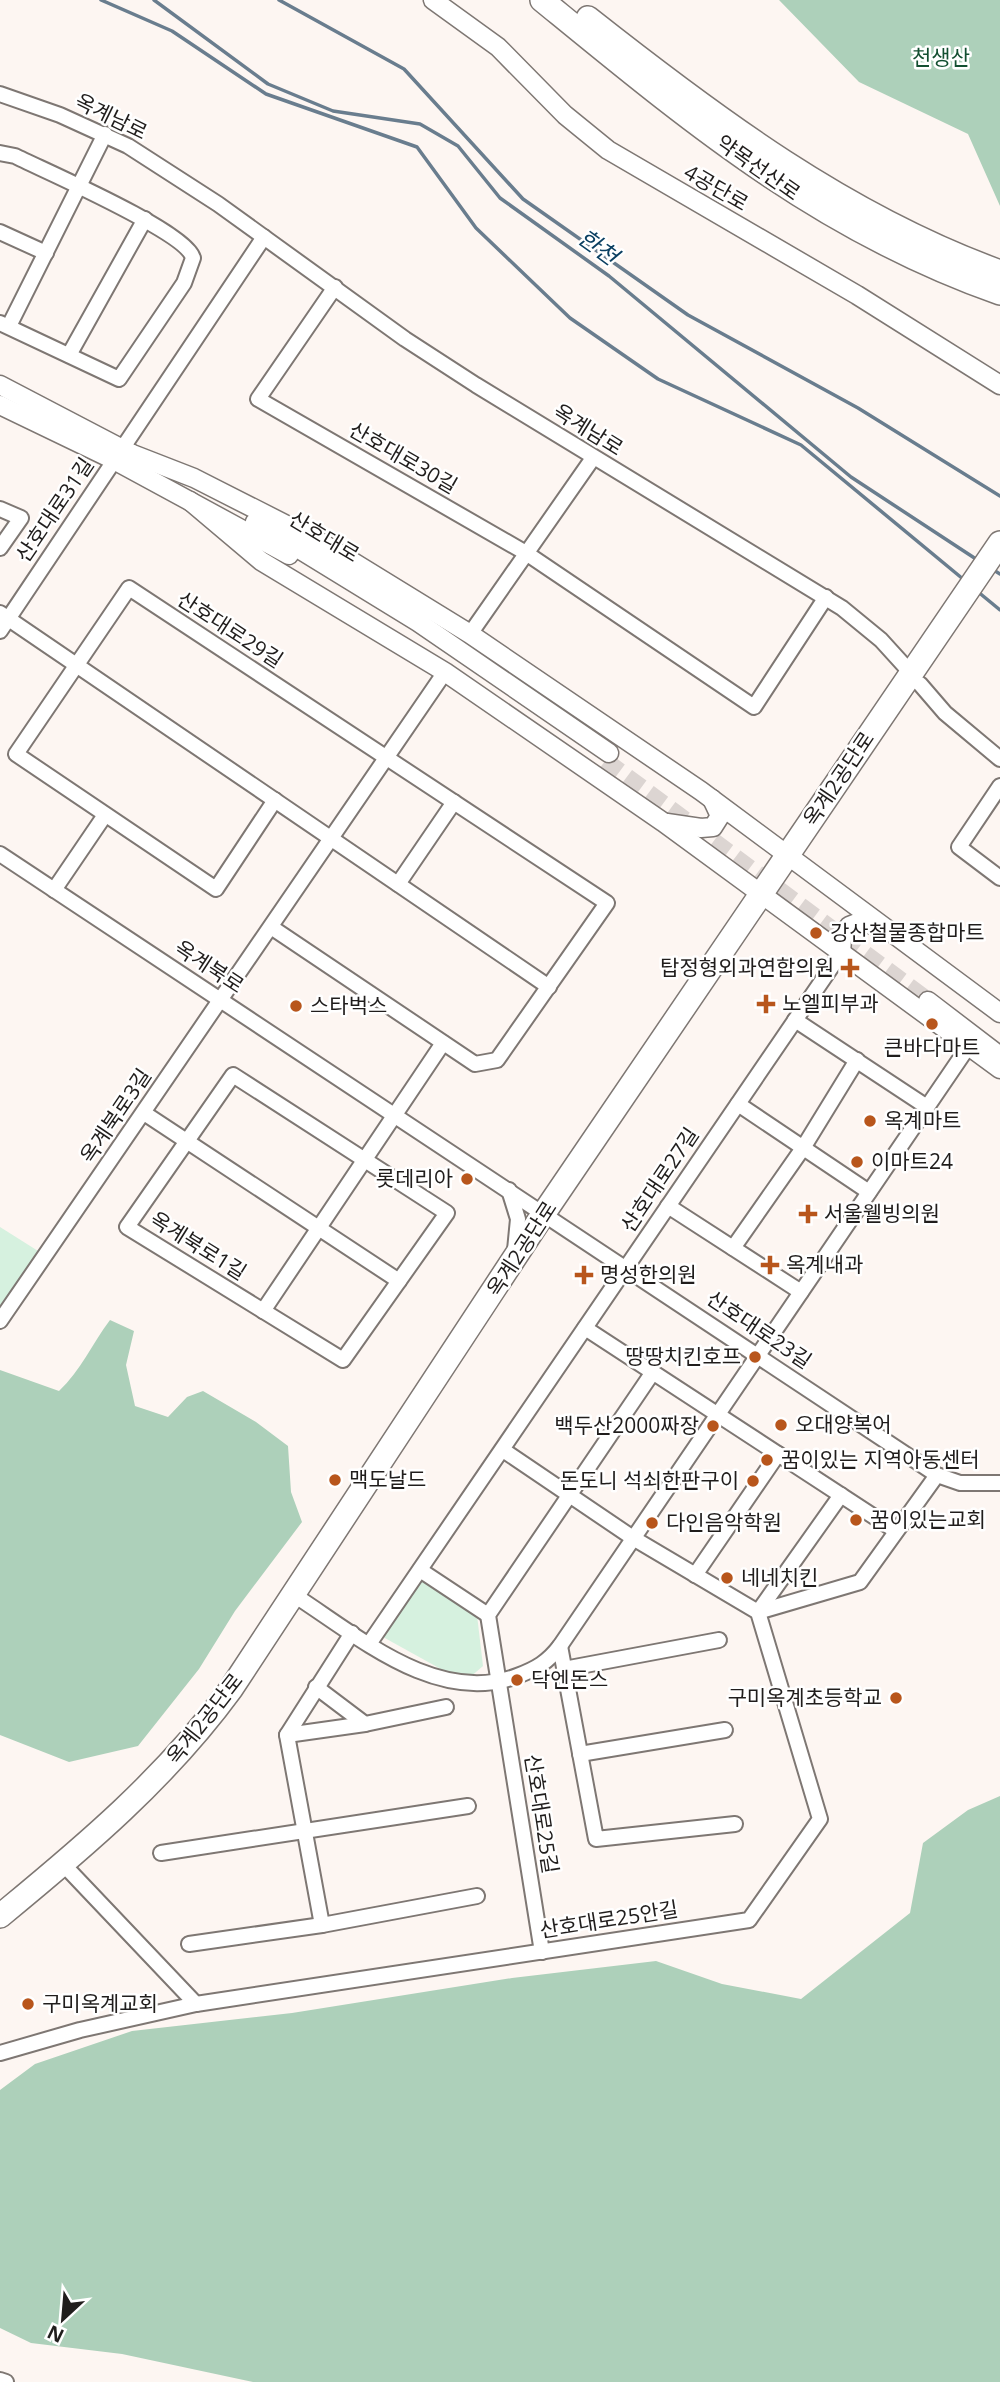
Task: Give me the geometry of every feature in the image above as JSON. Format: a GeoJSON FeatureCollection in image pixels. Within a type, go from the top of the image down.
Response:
{"type":"FeatureCollection","features":[{"type":"Feature","properties":{"kind":"main road","name":"약목선산로"},"geometry":{"type":"LineString","coordinates":[[542,0],[706,132],[814,207],[921,261],[1000,293]]}},
{"type":"Feature","properties":{"kind":"main road","name":"약목선산로"},"geometry":{"type":"LineString","coordinates":[[566,0],[706,108],[812,182],[862,211],[1000,272]]}},
{"type":"Feature","properties":{"kind":"main road","name":"옥계2공단로"},"geometry":{"type":"LineString","coordinates":[[299,1598],[550,1217],[916,679],[1000,543]]}},
{"type":"Feature","properties":{"kind":"main road","name":"옥계2공단로"},"geometry":{"type":"LineString","coordinates":[[916,679],[1000,567]]}},
{"type":"Feature","properties":{"kind":"main road","name":"옥계2공단로"},"geometry":{"type":"LineString","coordinates":[[0,1916],[116,1834],[170,1780],[223,1718],[511,1264],[550,1217]]}},
{"type":"Feature","properties":{"kind":"main road","name":"옥계2공단로"},"geometry":{"type":"LineString","coordinates":[[0,1931],[67,1868]]}},
{"type":"Feature","properties":{"kind":"street","name":"4공단로"},"geometry":{"type":"LineString","coordinates":[[433,0],[498,47],[565,115],[608,150],[858,295],[1000,385]]}},
{"type":"Feature","properties":{"kind":"street","name":"옥계남로"},"geometry":{"type":"LineString","coordinates":[[0,94],[105,134],[178,177],[405,339],[593,458],[826,597],[881,640],[945,713],[1000,759]]}},
{"type":"Feature","properties":{"kind":"street"},"geometry":{"type":"LineString","coordinates":[[0,153],[16,156],[79,187],[145,219],[192,251],[192,265],[184,283],[119,379],[5,324],[46,253],[79,187],[105,134]]}},
{"type":"Feature","properties":{"kind":"street"},"geometry":{"type":"LineString","coordinates":[[69,355],[145,219]]}},
{"type":"Feature","properties":{"kind":"street"},"geometry":{"type":"LineString","coordinates":[[0,232],[46,253]]}},
{"type":"Feature","properties":{"kind":"street","name":"산호대로31길"},"geometry":{"type":"LineString","coordinates":[[3,621],[264,237]]}},
{"type":"Feature","properties":{"kind":"street","name":"산호대로30길"},"geometry":{"type":"LineString","coordinates":[[335,287],[258,399],[526,553],[754,707],[826,597]]}},
{"type":"Feature","properties":{"kind":"street","name":"산호대로"},"geometry":{"type":"LineString","coordinates":[[0,385],[118,455],[190,501],[381,607],[607,757],[537,701],[327,565],[228,506],[118,455],[0,405]]}},
{"type":"Feature","properties":{"kind":"street"},"geometry":{"type":"LineString","coordinates":[[118,455],[182,473],[323,543],[470,634],[711,798],[885,929],[998,1007]]}},
{"type":"Feature","properties":{"kind":"street"},"geometry":{"type":"LineString","coordinates":[[470,634],[593,458]]}},
{"type":"Feature","properties":{"kind":"street"},"geometry":{"type":"LineString","coordinates":[[190,501],[261,561],[445,672],[663,822],[1000,1069]]}},
{"type":"Feature","properties":{"kind":"street","name":"산호대로31길"},"geometry":{"type":"LineString","coordinates":[[0,509],[21,518],[0,548]]}},
{"type":"Feature","properties":{"kind":"street","name":"산호대로29길"},"geometry":{"type":"LineString","coordinates":[[271,927],[475,1064],[497,1060],[607,903],[129,588],[16,754],[216,889],[275,800]]}},
{"type":"Feature","properties":{"kind":"street"},"geometry":{"type":"LineString","coordinates":[[3,621],[77,665],[549,987]]}},
{"type":"Feature","properties":{"kind":"street"},"geometry":{"type":"LineString","coordinates":[[221,1000],[445,672]]}},
{"type":"Feature","properties":{"kind":"street"},"geometry":{"type":"LineString","coordinates":[[1000,786],[959,847],[1000,878]]}},
{"type":"Feature","properties":{"kind":"street"},"geometry":{"type":"LineString","coordinates":[[663,822],[701,828],[713,827],[720,816],[711,798]]}},
{"type":"Feature","properties":{"kind":"street"},"geometry":{"type":"LineString","coordinates":[[398,884],[454,802]]}},
{"type":"Feature","properties":{"kind":"street"},"geometry":{"type":"LineString","coordinates":[[54,890],[105,815]]}},
{"type":"Feature","properties":{"kind":"street","name":"옥계북로"},"geometry":{"type":"LineString","coordinates":[[0,855],[550,1217]]}},
{"type":"Feature","properties":{"kind":"street"},"geometry":{"type":"LineString","coordinates":[[841,953],[842,939],[849,926],[866,923],[885,929]]}},
{"type":"Feature","properties":{"kind":"street","name":"산호대로27길"},"geometry":{"type":"LineString","coordinates":[[369,1644],[841,953]]}},
{"type":"Feature","properties":{"kind":"street"},"geometry":{"type":"LineString","coordinates":[[1000,1044],[930,996],[1000,1056]]}},
{"type":"Feature","properties":{"kind":"street","name":"옥계북로3길"},"geometry":{"type":"LineString","coordinates":[[0,1321],[221,1000]]}},
{"type":"Feature","properties":{"kind":"street"},"geometry":{"type":"LineString","coordinates":[[795,1020],[927,1107]]}},
{"type":"Feature","properties":{"kind":"street"},"geometry":{"type":"LineString","coordinates":[[264,1311],[443,1042]]}},
{"type":"Feature","properties":{"kind":"street"},"geometry":{"type":"LineString","coordinates":[[299,1598],[369,1644],[421,1672],[446,1679],[499,1682],[540,1667],[560,1646],[968,1047]]}},
{"type":"Feature","properties":{"kind":"street"},"geometry":{"type":"LineString","coordinates":[[733,1248],[803,1148],[857,1060]]}},
{"type":"Feature","properties":{"kind":"street","name":"옥계북로1길"},"geometry":{"type":"LineString","coordinates":[[233,1075],[447,1213],[342,1360],[127,1227],[187,1142],[233,1075]]}},
{"type":"Feature","properties":{"kind":"street"},"geometry":{"type":"LineString","coordinates":[[738,1104],[869,1192]]}},
{"type":"Feature","properties":{"kind":"street"},"geometry":{"type":"LineString","coordinates":[[144,1113],[399,1281]]}},
{"type":"Feature","properties":{"kind":"street"},"geometry":{"type":"LineString","coordinates":[[509,1190],[518,1219],[511,1264]]}},
{"type":"Feature","properties":{"kind":"street"},"geometry":{"type":"LineString","coordinates":[[668,1206],[801,1292]]}},
{"type":"Feature","properties":{"kind":"street","name":"산호대로23길"},"geometry":{"type":"LineString","coordinates":[[550,1217],[937,1475],[960,1483],[1000,1483]]}},
{"type":"Feature","properties":{"kind":"street"},"geometry":{"type":"LineString","coordinates":[[585,1328],[896,1531]]}},
{"type":"Feature","properties":{"kind":"street"},"geometry":{"type":"LineString","coordinates":[[420,1570],[488,1615],[653,1372]]}},
{"type":"Feature","properties":{"kind":"street"},"geometry":{"type":"LineString","coordinates":[[502,1450],[633,1538],[758,1612],[860,1582],[937,1475]]}},
{"type":"Feature","properties":{"kind":"street"},"geometry":{"type":"LineString","coordinates":[[695,1575],[778,1454]]}},
{"type":"Feature","properties":{"kind":"street"},"geometry":{"type":"LineString","coordinates":[[758,1612],[841,1495]]}},
{"type":"Feature","properties":{"kind":"street","name":"산호대로25안길"},"geometry":{"type":"LineString","coordinates":[[0,2053],[36,2041],[196,2004],[749,1920],[820,1819],[758,1612]]}},
{"type":"Feature","properties":{"kind":"street","name":"산호대로25길"},"geometry":{"type":"LineString","coordinates":[[488,1615],[542,1952]]}},
{"type":"Feature","properties":{"kind":"street"},"geometry":{"type":"LineString","coordinates":[[322,1925],[302,1829],[287,1735],[352,1633]]}},
{"type":"Feature","properties":{"kind":"street"},"geometry":{"type":"LineString","coordinates":[[564,1668],[719,1640]]}},
{"type":"Feature","properties":{"kind":"street"},"geometry":{"type":"LineString","coordinates":[[560,1646],[596,1839],[735,1824]]}},
{"type":"Feature","properties":{"kind":"street"},"geometry":{"type":"LineString","coordinates":[[316,1687],[365,1724]]}},
{"type":"Feature","properties":{"kind":"street"},"geometry":{"type":"LineString","coordinates":[[287,1735],[365,1724],[446,1707]]}},
{"type":"Feature","properties":{"kind":"street"},"geometry":{"type":"LineString","coordinates":[[580,1754],[726,1730]]}},
{"type":"Feature","properties":{"kind":"street"},"geometry":{"type":"LineString","coordinates":[[161,1853],[302,1829],[468,1807]]}},
{"type":"Feature","properties":{"kind":"street"},"geometry":{"type":"LineString","coordinates":[[67,1868],[196,2004]]}},
{"type":"Feature","properties":{"kind":"street"},"geometry":{"type":"LineString","coordinates":[[189,1944],[322,1925],[477,1896]]}},
{"type":"Feature","properties":{"kind":"street"},"geometry":{"type":"LineString","coordinates":[[0,2380],[6,2382]]}},
{"type":"Feature","properties":{"kind":"green space","name":"천생산"},"geometry":{"type":"Polygon","coordinates":[[[779,0],[1000,0],[1000,206],[968,134],[859,82],[779,0]]]}},
{"type":"Feature","properties":{"kind":"green space"},"geometry":{"type":"Polygon","coordinates":[[[0,1227],[46,1256],[0,1311],[0,1227]]]}},
{"type":"Feature","properties":{"kind":"green space"},"geometry":{"type":"Polygon","coordinates":[[[110,1320],[134,1331],[126,1365],[135,1406],[168,1417],[187,1397],[203,1391],[256,1422],[288,1446],[291,1492],[302,1522],[235,1611],[199,1669],[138,1746],[69,1762],[0,1735],[0,1370],[59,1391],[80,1366],[110,1320]]]}},
{"type":"Feature","properties":{"kind":"green space"},"geometry":{"type":"Polygon","coordinates":[[[423,1579],[477,1615],[483,1666],[469,1678],[448,1673],[383,1637],[423,1579]]]}},
{"type":"Feature","properties":{"kind":"green space"},"geometry":{"type":"Polygon","coordinates":[[[1000,1796],[1000,2382],[253,2382],[122,2354],[31,2343],[0,2328],[0,2090],[35,2064],[132,2031],[292,2013],[512,1978],[656,1961],[722,1984],[801,1999],[910,1913],[923,1843],[968,1810],[1000,1796]]]}},
{"type":"Feature","properties":{"kind":"waterway"},"geometry":{"type":"LineString","coordinates":[[101,0],[172,31],[266,94],[417,147],[476,228],[570,318],[658,379],[801,445],[963,579]]}},
{"type":"Feature","properties":{"kind":"waterway","name":"한천"},"geometry":{"type":"LineString","coordinates":[[154,0],[268,84],[333,111],[420,124],[458,146],[500,198],[609,276],[851,477],[979,561]]}},
{"type":"Feature","properties":{"kind":"waterway"},"geometry":{"type":"LineString","coordinates":[[279,0],[404,69],[523,199],[688,315],[858,408],[1000,496]]}},
{"type":"Feature","properties":{"kind":"waterway","name":"한천"},"geometry":{"type":"LineString","coordinates":[[992,569],[1000,574]]}},
{"type":"Feature","properties":{"kind":"waterway"},"geometry":{"type":"LineString","coordinates":[[977,591],[1000,610]]}},
{"type":"Feature","properties":{"kind":"tunnel"},"geometry":{"type":"LineString","coordinates":[[605,761],[928,1001]]}},
{"type":"Feature","properties":{"kind":"place","name":"강산철물종합마트"},"geometry":{"type":"Point","coordinates":[816,933]}},
{"type":"Feature","properties":{"kind":"place","name":"탑정형외과연합의원"},"geometry":{"type":"Point","coordinates":[850,968]}},
{"type":"Feature","properties":{"kind":"place","name":"노엘피부과"},"geometry":{"type":"Point","coordinates":[766,1004]}},
{"type":"Feature","properties":{"kind":"place","name":"스타벅스"},"geometry":{"type":"Point","coordinates":[296,1006]}},
{"type":"Feature","properties":{"kind":"place","name":"큰바다마트"},"geometry":{"type":"Point","coordinates":[932,1024]}},
{"type":"Feature","properties":{"kind":"place","name":"옥계마트"},"geometry":{"type":"Point","coordinates":[870,1121]}},
{"type":"Feature","properties":{"kind":"place","name":"이마트24"},"geometry":{"type":"Point","coordinates":[857,1162]}},
{"type":"Feature","properties":{"kind":"place","name":"롯데리아"},"geometry":{"type":"Point","coordinates":[467,1179]}},
{"type":"Feature","properties":{"kind":"place","name":"서울웰빙의원"},"geometry":{"type":"Point","coordinates":[808,1214]}},
{"type":"Feature","properties":{"kind":"place","name":"옥계내과"},"geometry":{"type":"Point","coordinates":[770,1265]}},
{"type":"Feature","properties":{"kind":"place","name":"명성한의원"},"geometry":{"type":"Point","coordinates":[584,1275]}},
{"type":"Feature","properties":{"kind":"place","name":"땅땅치킨호프"},"geometry":{"type":"Point","coordinates":[755,1357]}},
{"type":"Feature","properties":{"kind":"place","name":"오대양복어"},"geometry":{"type":"Point","coordinates":[781,1425]}},
{"type":"Feature","properties":{"kind":"place","name":"백두산2000짜장"},"geometry":{"type":"Point","coordinates":[713,1426]}},
{"type":"Feature","properties":{"kind":"place","name":"꿈이있는 지역아동센터"},"geometry":{"type":"Point","coordinates":[767,1460]}},
{"type":"Feature","properties":{"kind":"place","name":"맥도날드"},"geometry":{"type":"Point","coordinates":[335,1480]}},
{"type":"Feature","properties":{"kind":"place","name":"돈도니 석쇠한판구이"},"geometry":{"type":"Point","coordinates":[753,1481]}},
{"type":"Feature","properties":{"kind":"place","name":"꿈이있는교회"},"geometry":{"type":"Point","coordinates":[856,1520]}},
{"type":"Feature","properties":{"kind":"place","name":"다인음악학원"},"geometry":{"type":"Point","coordinates":[652,1523]}},
{"type":"Feature","properties":{"kind":"place","name":"네네치킨"},"geometry":{"type":"Point","coordinates":[727,1578]}},
{"type":"Feature","properties":{"kind":"place","name":"닥엔돈스"},"geometry":{"type":"Point","coordinates":[517,1680]}},
{"type":"Feature","properties":{"kind":"place","name":"구미옥계초등학교"},"geometry":{"type":"Point","coordinates":[896,1698]}},
{"type":"Feature","properties":{"kind":"place","name":"구미옥계교회"},"geometry":{"type":"Point","coordinates":[28,2004]}}]}
